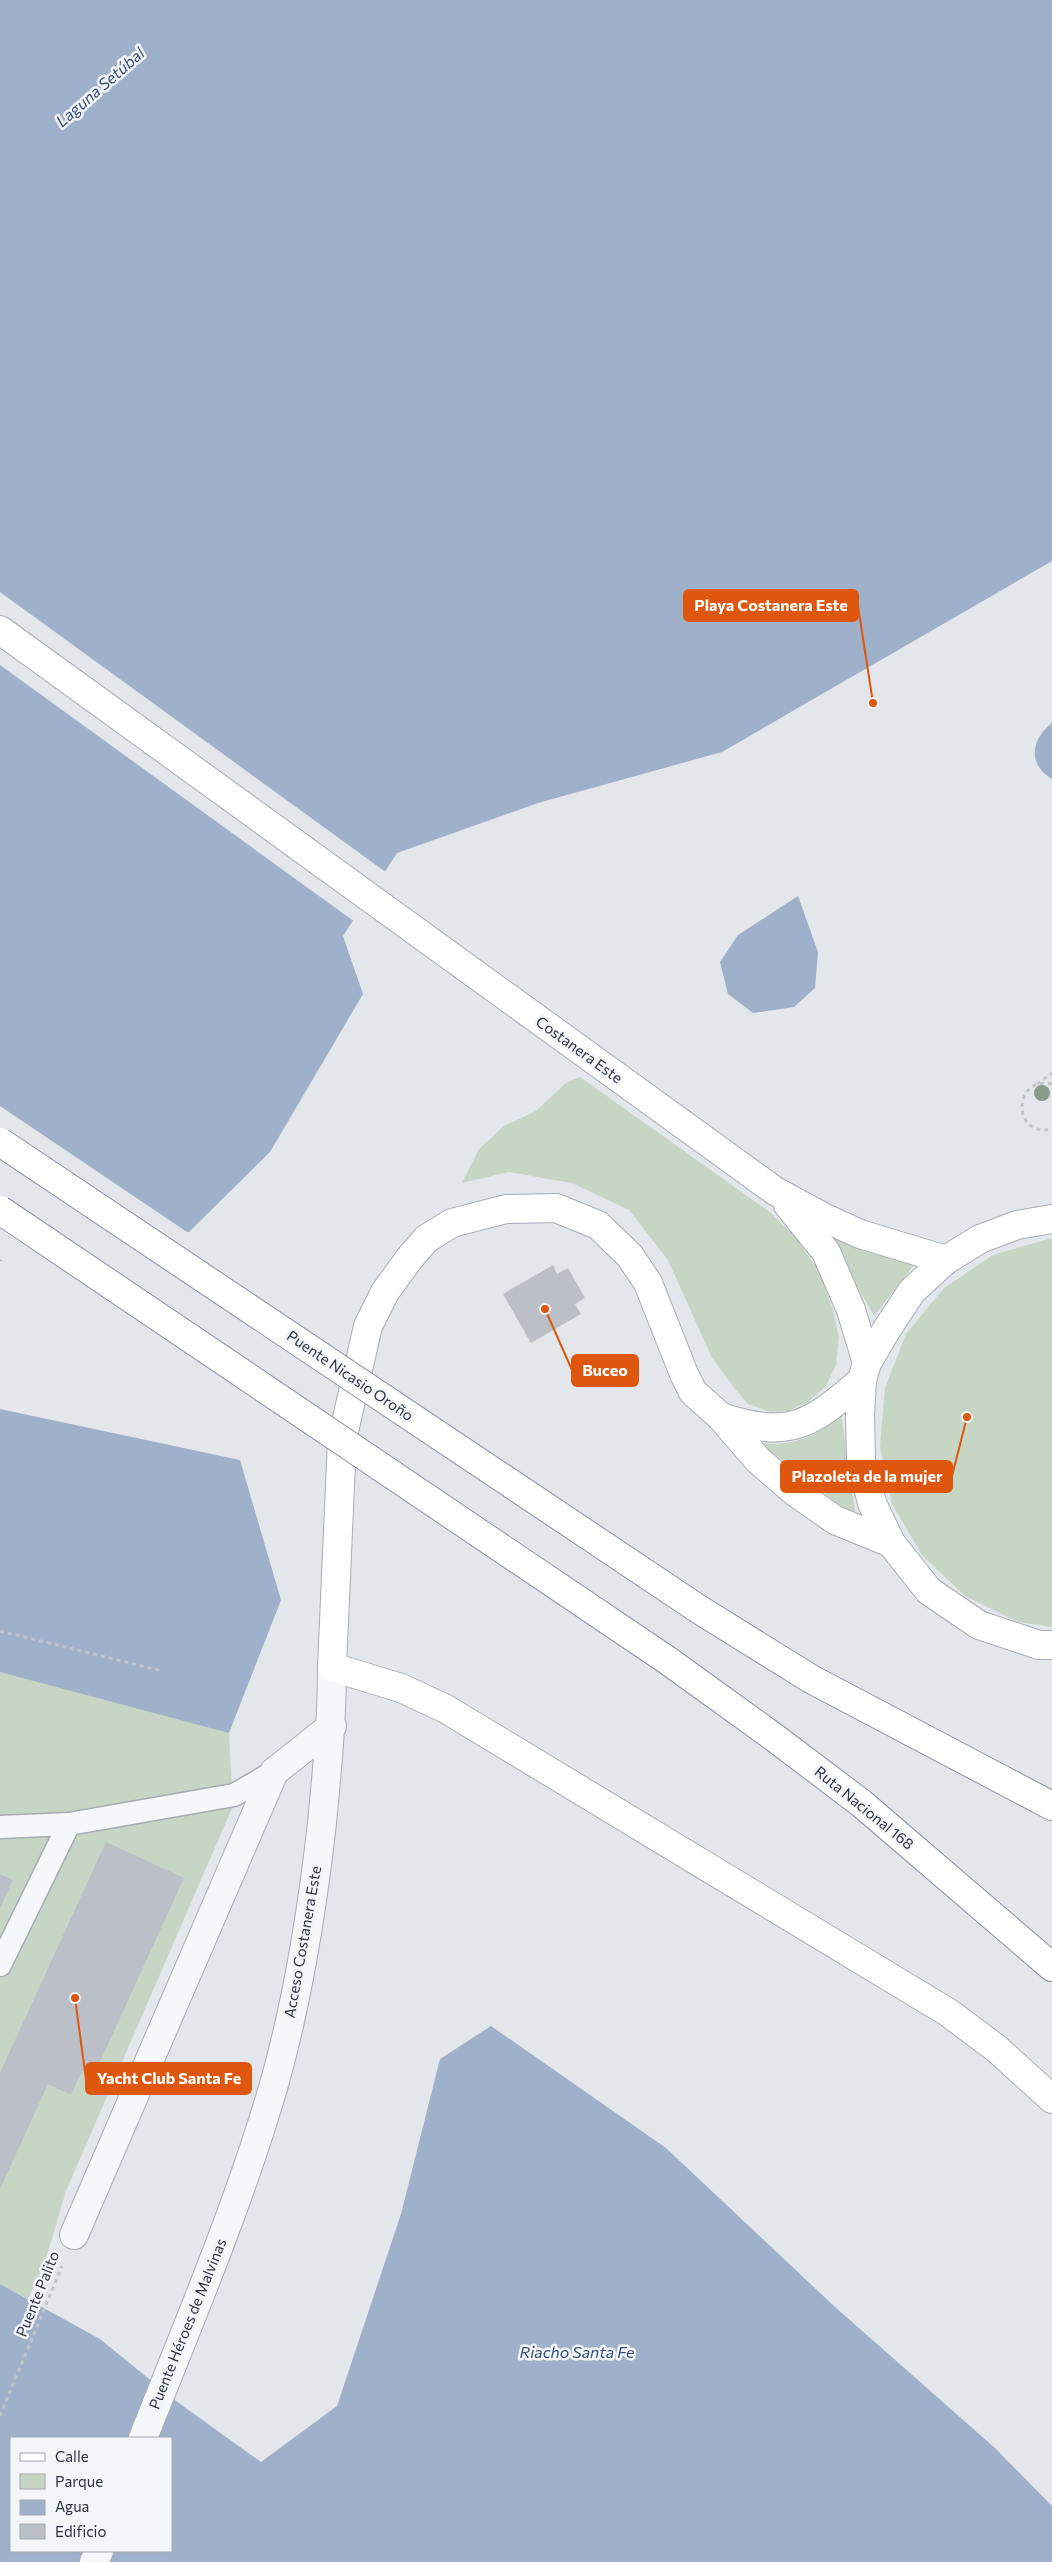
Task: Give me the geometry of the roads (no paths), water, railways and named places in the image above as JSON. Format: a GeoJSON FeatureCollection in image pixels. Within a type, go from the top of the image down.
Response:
{"type":"FeatureCollection","features":[{"type":"Feature","properties":{"kind":"main road","name":"Costanera Este"},"geometry":{"type":"LineString","coordinates":[[0,630],[776,1190],[825,1218],[860,1234],[946,1260]]}},
{"type":"Feature","properties":{"kind":"main road","name":"Puente Nicasio Oroño"},"geometry":{"type":"LineString","coordinates":[[0,1142],[700,1610],[811,1679],[1052,1806]]}},
{"type":"Feature","properties":{"kind":"main road","name":"Costanera Este"},"geometry":{"type":"LineString","coordinates":[[776,1190],[826,1252],[851,1310],[864,1372]]}},
{"type":"Feature","properties":{"kind":"main road"},"geometry":{"type":"LineString","coordinates":[[891,1543],[835,1520],[795,1492],[758,1460],[720,1417],[694,1392],[648,1283],[630,1256],[598,1225],[556,1208],[506,1209],[452,1222],[426,1240],[409,1259],[385,1292],[366,1335],[342,1440],[332,1667],[401,1688],[446,1710],[949,2013],[997,2049],[1052,2099]]}},
{"type":"Feature","properties":{"kind":"main road","name":"Ruta Nacional 168"},"geometry":{"type":"LineString","coordinates":[[0,1210],[667,1660],[775,1738],[861,1804],[1052,1968]]}},
{"type":"Feature","properties":{"kind":"main road"},"geometry":{"type":"LineString","coordinates":[[720,1417],[748,1426],[772,1430],[790,1427],[806,1421],[838,1400],[864,1372],[886,1329],[912,1291],[946,1260],[980,1239],[1017,1225],[1052,1219]]}},
{"type":"Feature","properties":{"kind":"main road"},"geometry":{"type":"LineString","coordinates":[[864,1372],[861,1460],[872,1503],[891,1543],[929,1590],[979,1625],[1039,1645],[1052,1645]]}},
{"type":"Feature","properties":{"kind":"street","name":"Acceso Costanera Este"},"geometry":{"type":"LineString","coordinates":[[234,2209],[273,2088],[294,2007],[315,1889],[332,1726],[332,1667]]}},
{"type":"Feature","properties":{"kind":"street"},"geometry":{"type":"LineString","coordinates":[[74,2235],[274,1772],[332,1726]]}},
{"type":"Feature","properties":{"kind":"street","name":"Puente Héroes de Malvinas"},"geometry":{"type":"LineString","coordinates":[[143,2437],[234,2209]]}},
{"type":"Feature","properties":{"kind":"lane"},"geometry":{"type":"LineString","coordinates":[[0,1827],[69,1824],[234,1795],[274,1772]]}},
{"type":"Feature","properties":{"kind":"lane"},"geometry":{"type":"LineString","coordinates":[[0,1965],[69,1824]]}},
{"type":"Feature","properties":{"kind":"water","name":"Laguna Setúbal"},"geometry":{"type":"Polygon","coordinates":[[[0,0],[1052,0],[1052,561],[722,752],[538,803],[397,853],[343,936],[363,994],[270,1152],[189,1232],[0,1261],[0,0]]]}},
{"type":"Feature","properties":{"kind":"water"},"geometry":{"type":"Polygon","coordinates":[[[1052,723],[1052,779],[1039,767],[1035,752],[1039,737],[1052,723]]]}},
{"type":"Feature","properties":{"kind":"water"},"geometry":{"type":"Polygon","coordinates":[[[798,896],[818,952],[815,988],[794,1007],[753,1013],[728,994],[720,962],[738,935],[798,896]]]}},
{"type":"Feature","properties":{"kind":"water"},"geometry":{"type":"Polygon","coordinates":[[[0,1409],[240,1460],[281,1600],[229,1733],[0,1672],[0,1409]]]}},
{"type":"Feature","properties":{"kind":"water","name":"Riacho Santa Fe"},"geometry":{"type":"Polygon","coordinates":[[[491,2026],[666,2148],[835,2307],[995,2448],[1052,2506],[1052,2562],[0,2562],[0,2284],[100,2339],[176,2401],[261,2462],[337,2406],[401,2214],[440,2059],[491,2026]]]}},
{"type":"Feature","properties":{"kind":"place","name":"Playa Costanera Este"},"geometry":{"type":"Point","coordinates":[873,703]}},
{"type":"Feature","properties":{"kind":"place","name":"Buceo"},"geometry":{"type":"Point","coordinates":[545,1309]}},
{"type":"Feature","properties":{"kind":"place","name":"Plazoleta de la mujer"},"geometry":{"type":"Point","coordinates":[967,1417]}},
{"type":"Feature","properties":{"kind":"place","name":"Yacht Club Santa Fe"},"geometry":{"type":"Point","coordinates":[75,1998]}}]}
